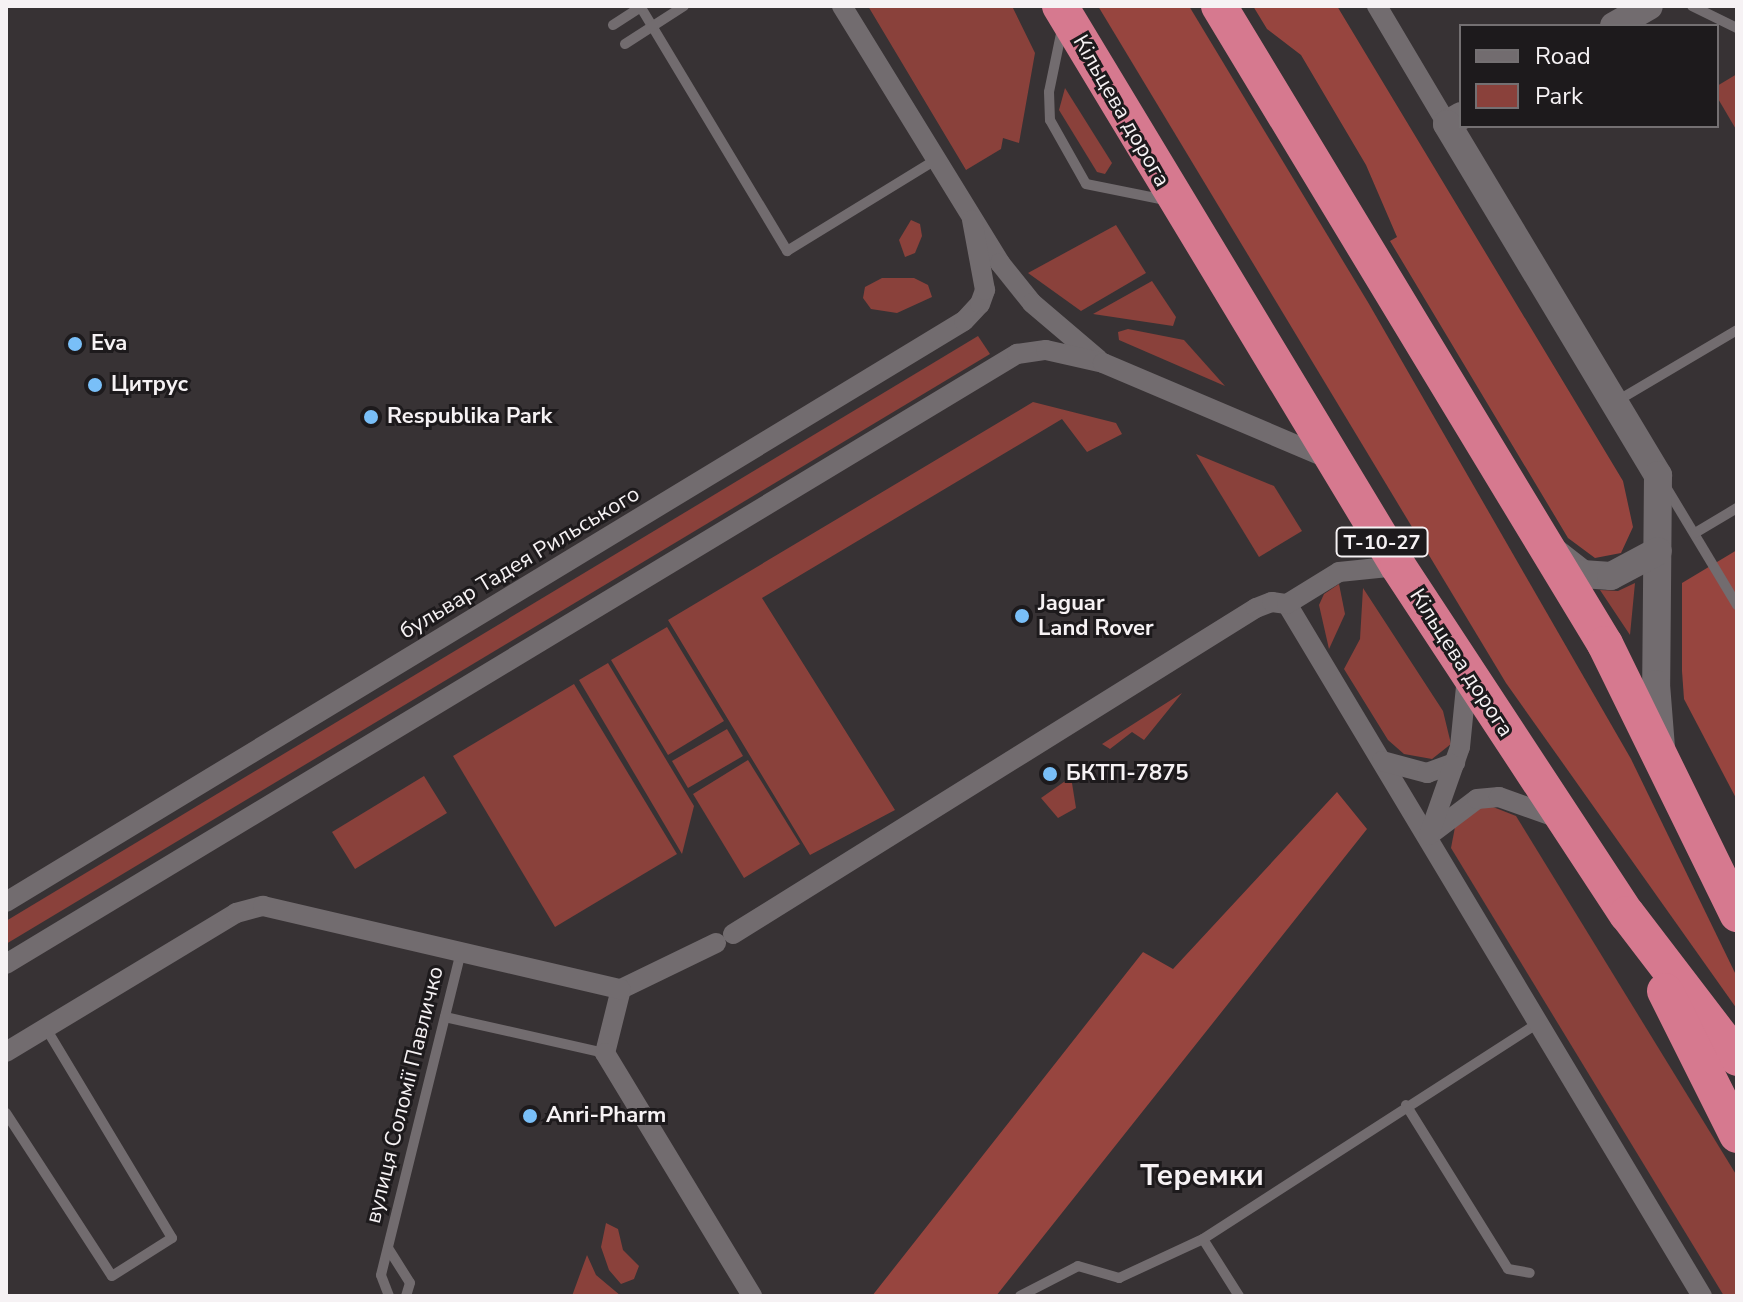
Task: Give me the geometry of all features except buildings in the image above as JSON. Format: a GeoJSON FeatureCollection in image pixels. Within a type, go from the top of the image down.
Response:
{"type":"FeatureCollection","features":[{"type":"Feature","properties":{"kind":"highway"},"geometry":{"type":"LineString","coordinates":[[1219,6],[1605,644],[1737,914]]}},
{"type":"Feature","properties":{"kind":"highway","name":"Кільцева дорога"},"geometry":{"type":"LineString","coordinates":[[1061,8],[1174,201],[1398,566],[1627,914],[1737,1058]]}},
{"type":"Feature","properties":{"kind":"highway"},"geometry":{"type":"LineString","coordinates":[[1700,840],[1737,883]]}},
{"type":"Feature","properties":{"kind":"highway"},"geometry":{"type":"LineString","coordinates":[[1627,914],[1737,1135]]}},
{"type":"Feature","properties":{"kind":"street"},"geometry":{"type":"LineString","coordinates":[[842,6],[972,220],[1017,287],[1103,363]]}},
{"type":"Feature","properties":{"kind":"street"},"geometry":{"type":"LineString","coordinates":[[1377,6],[1454,120],[1658,475],[1656,684],[1662,757]]}},
{"type":"Feature","properties":{"kind":"street"},"geometry":{"type":"LineString","coordinates":[[1618,24],[1649,6]]}},
{"type":"Feature","properties":{"kind":"street","name":"бульвар Тадея Рильського"},"geometry":{"type":"LineString","coordinates":[[6,902],[964,321],[980,304],[985,290],[972,220]]}},
{"type":"Feature","properties":{"kind":"street"},"geometry":{"type":"LineString","coordinates":[[6,964],[1017,354],[1046,350],[1103,363],[1331,460]]}},
{"type":"Feature","properties":{"kind":"street"},"geometry":{"type":"LineString","coordinates":[[1545,546],[1582,574],[1611,576],[1658,551]]}},
{"type":"Feature","properties":{"kind":"street"},"geometry":{"type":"LineString","coordinates":[[6,1052],[236,913],[254,908],[275,907],[621,989],[725,939],[1256,608],[1287,604],[1339,572],[1398,566]]}},
{"type":"Feature","properties":{"kind":"street"},"geometry":{"type":"LineString","coordinates":[[1287,604],[1429,835],[1702,1296]]}},
{"type":"Feature","properties":{"kind":"street"},"geometry":{"type":"LineString","coordinates":[[1429,835],[1455,763],[1466,714],[1467,673]]}},
{"type":"Feature","properties":{"kind":"street"},"geometry":{"type":"LineString","coordinates":[[1382,761],[1427,773],[1455,763]]}},
{"type":"Feature","properties":{"kind":"street"},"geometry":{"type":"LineString","coordinates":[[1429,835],[1457,810],[1488,798],[1522,803],[1565,821]]}},
{"type":"Feature","properties":{"kind":"street"},"geometry":{"type":"LineString","coordinates":[[621,989],[605,1053],[752,1296]]}},
{"type":"Feature","properties":{"kind":"lane"},"geometry":{"type":"LineString","coordinates":[[613,25],[641,6],[787,251],[937,159]]}},
{"type":"Feature","properties":{"kind":"lane"},"geometry":{"type":"LineString","coordinates":[[625,44],[684,6]]}},
{"type":"Feature","properties":{"kind":"lane"},"geometry":{"type":"LineString","coordinates":[[1692,6],[1737,28]]}},
{"type":"Feature","properties":{"kind":"lane"},"geometry":{"type":"LineString","coordinates":[[1061,8],[1049,92],[1050,120],[1086,184],[1174,201]]}},
{"type":"Feature","properties":{"kind":"lane"},"geometry":{"type":"LineString","coordinates":[[1616,401],[1737,330]]}},
{"type":"Feature","properties":{"kind":"lane"},"geometry":{"type":"LineString","coordinates":[[1658,475],[1737,605]]}},
{"type":"Feature","properties":{"kind":"lane"},"geometry":{"type":"LineString","coordinates":[[1695,533],[1737,508]]}},
{"type":"Feature","properties":{"kind":"lane","name":"вулиця Соломії Павличко"},"geometry":{"type":"LineString","coordinates":[[389,1296],[381,1275],[461,952]]}},
{"type":"Feature","properties":{"kind":"lane"},"geometry":{"type":"LineString","coordinates":[[445,1017],[605,1053]]}},
{"type":"Feature","properties":{"kind":"lane"},"geometry":{"type":"LineString","coordinates":[[1020,1296],[1078,1266],[1119,1278],[1203,1239],[1406,1105],[1538,1023]]}},
{"type":"Feature","properties":{"kind":"lane"},"geometry":{"type":"LineString","coordinates":[[6,1113],[112,1276],[172,1238],[46,1028]]}},
{"type":"Feature","properties":{"kind":"lane"},"geometry":{"type":"LineString","coordinates":[[1406,1105],[1508,1269],[1530,1273]]}},
{"type":"Feature","properties":{"kind":"lane"},"geometry":{"type":"LineString","coordinates":[[1203,1239],[1239,1296]]}},
{"type":"Feature","properties":{"kind":"lane"},"geometry":{"type":"LineString","coordinates":[[388,1248],[410,1283],[406,1296]]}},
{"type":"Feature","properties":{"kind":"green space"},"geometry":{"type":"Polygon","coordinates":[[[868,6],[1012,6],[1035,53],[1019,143],[1003,138],[1001,149],[966,170],[868,6]]]}},
{"type":"Feature","properties":{"kind":"green space"},"geometry":{"type":"Polygon","coordinates":[[[1737,74],[1737,131],[1719,100],[1719,85],[1737,74]]]}},
{"type":"Feature","properties":{"kind":"green space"},"geometry":{"type":"Polygon","coordinates":[[[1065,88],[1112,163],[1105,174],[1097,172],[1059,110],[1065,88]]]}},
{"type":"Feature","properties":{"kind":"green space"},"geometry":{"type":"Polygon","coordinates":[[[911,220],[920,224],[922,236],[915,253],[905,257],[899,240],[911,220]]]}},
{"type":"Feature","properties":{"kind":"green space"},"geometry":{"type":"Polygon","coordinates":[[[1116,225],[1146,273],[1081,311],[1028,273],[1116,225]]]}},
{"type":"Feature","properties":{"kind":"green space"},"geometry":{"type":"Polygon","coordinates":[[[882,278],[914,278],[928,285],[932,297],[897,313],[871,309],[863,298],[865,287],[882,278]]]}},
{"type":"Feature","properties":{"kind":"green space"},"geometry":{"type":"Polygon","coordinates":[[[1152,281],[1176,317],[1173,326],[1093,314],[1152,281]]]}},
{"type":"Feature","properties":{"kind":"green space"},"geometry":{"type":"Polygon","coordinates":[[[1128,329],[1184,340],[1225,386],[1119,340],[1118,332],[1128,329]]]}},
{"type":"Feature","properties":{"kind":"green space"},"geometry":{"type":"Polygon","coordinates":[[[978,336],[990,354],[6,944],[6,921],[978,336]]]}},
{"type":"Feature","properties":{"kind":"green space"},"geometry":{"type":"Polygon","coordinates":[[[1033,402],[1116,423],[1122,434],[1087,452],[1062,419],[762,598],[895,810],[810,855],[668,620],[1033,402]]]}},
{"type":"Feature","properties":{"kind":"green space"},"geometry":{"type":"Polygon","coordinates":[[[1196,454],[1274,486],[1302,531],[1259,557],[1196,454]]]}},
{"type":"Feature","properties":{"kind":"green space"},"geometry":{"type":"Polygon","coordinates":[[[1635,583],[1630,635],[1600,590],[1618,591],[1635,583]]]}},
{"type":"Feature","properties":{"kind":"green space"},"geometry":{"type":"Polygon","coordinates":[[[1339,584],[1345,614],[1329,649],[1319,605],[1324,594],[1339,584]]]}},
{"type":"Feature","properties":{"kind":"green space"},"geometry":{"type":"Polygon","coordinates":[[[1363,588],[1443,711],[1451,744],[1432,759],[1404,754],[1388,740],[1344,669],[1360,639],[1363,588]]]}},
{"type":"Feature","properties":{"kind":"green space"},"geometry":{"type":"Polygon","coordinates":[[[667,627],[724,721],[668,755],[611,660],[667,627]]]}},
{"type":"Feature","properties":{"kind":"green space"},"geometry":{"type":"Polygon","coordinates":[[[608,663],[694,806],[682,854],[579,680],[608,663]]]}},
{"type":"Feature","properties":{"kind":"green space"},"geometry":{"type":"Polygon","coordinates":[[[574,684],[677,854],[555,927],[453,756],[574,684]]]}},
{"type":"Feature","properties":{"kind":"green space"},"geometry":{"type":"Polygon","coordinates":[[[1182,693],[1144,740],[1132,732],[1110,749],[1102,744],[1182,693]]]}},
{"type":"Feature","properties":{"kind":"green space"},"geometry":{"type":"Polygon","coordinates":[[[727,729],[743,756],[688,788],[672,761],[727,729]]]}},
{"type":"Feature","properties":{"kind":"green space"},"geometry":{"type":"Polygon","coordinates":[[[748,760],[800,844],[744,878],[693,794],[748,760]]]}},
{"type":"Feature","properties":{"kind":"green space"},"geometry":{"type":"Polygon","coordinates":[[[424,776],[447,813],[355,869],[332,832],[424,776]]]}},
{"type":"Feature","properties":{"kind":"green space"},"geometry":{"type":"Polygon","coordinates":[[[1071,777],[1076,808],[1058,818],[1041,798],[1071,777]]]}},
{"type":"Feature","properties":{"kind":"green space"},"geometry":{"type":"Polygon","coordinates":[[[1488,805],[1516,816],[1737,1176],[1737,1296],[1724,1296],[1451,848],[1455,827],[1472,810],[1488,805]]]}},
{"type":"Feature","properties":{"kind":"green space"},"geometry":{"type":"Polygon","coordinates":[[[606,1223],[618,1229],[623,1250],[639,1266],[634,1279],[621,1284],[609,1270],[601,1247],[606,1223]]]}},
{"type":"Feature","properties":{"kind":"green space"},"geometry":{"type":"Polygon","coordinates":[[[587,1255],[596,1275],[621,1296],[572,1296],[587,1255]]]}},
{"type":"Feature","properties":{"kind":"shaded area"},"geometry":{"type":"Polygon","coordinates":[[[1098,6],[1189,6],[1369,304],[1631,759],[1737,977],[1737,1009],[1506,683],[1098,6]]]}},
{"type":"Feature","properties":{"kind":"shaded area"},"geometry":{"type":"Polygon","coordinates":[[[1253,6],[1337,6],[1623,481],[1633,527],[1621,553],[1595,558],[1568,538],[1390,241],[1397,237],[1366,165],[1301,55],[1267,29],[1253,6]]]}},
{"type":"Feature","properties":{"kind":"shaded area"},"geometry":{"type":"Polygon","coordinates":[[[1737,550],[1737,800],[1684,699],[1682,583],[1737,550]]]}},
{"type":"Feature","properties":{"kind":"shaded area"},"geometry":{"type":"Polygon","coordinates":[[[1337,792],[1367,829],[996,1296],[872,1296],[1143,952],[1173,969],[1337,792]]]}},
{"type":"Feature","properties":{"kind":"place","name":"Eva"},"geometry":{"type":"Point","coordinates":[75,344]}},
{"type":"Feature","properties":{"kind":"place","name":"Цитрус"},"geometry":{"type":"Point","coordinates":[95,385]}},
{"type":"Feature","properties":{"kind":"place","name":"Respublika Park"},"geometry":{"type":"Point","coordinates":[371,417]}},
{"type":"Feature","properties":{"kind":"place","name":"Jaguar Land Rover"},"geometry":{"type":"Point","coordinates":[1022,616]}},
{"type":"Feature","properties":{"kind":"place","name":"БКТП-7875"},"geometry":{"type":"Point","coordinates":[1050,774]}},
{"type":"Feature","properties":{"kind":"place","name":"Anri-Pharm"},"geometry":{"type":"Point","coordinates":[530,1116]}},
{"type":"Feature","properties":{"kind":"district","name":"Теремки"},"geometry":{"type":"Point","coordinates":[1202,1176]}}]}
